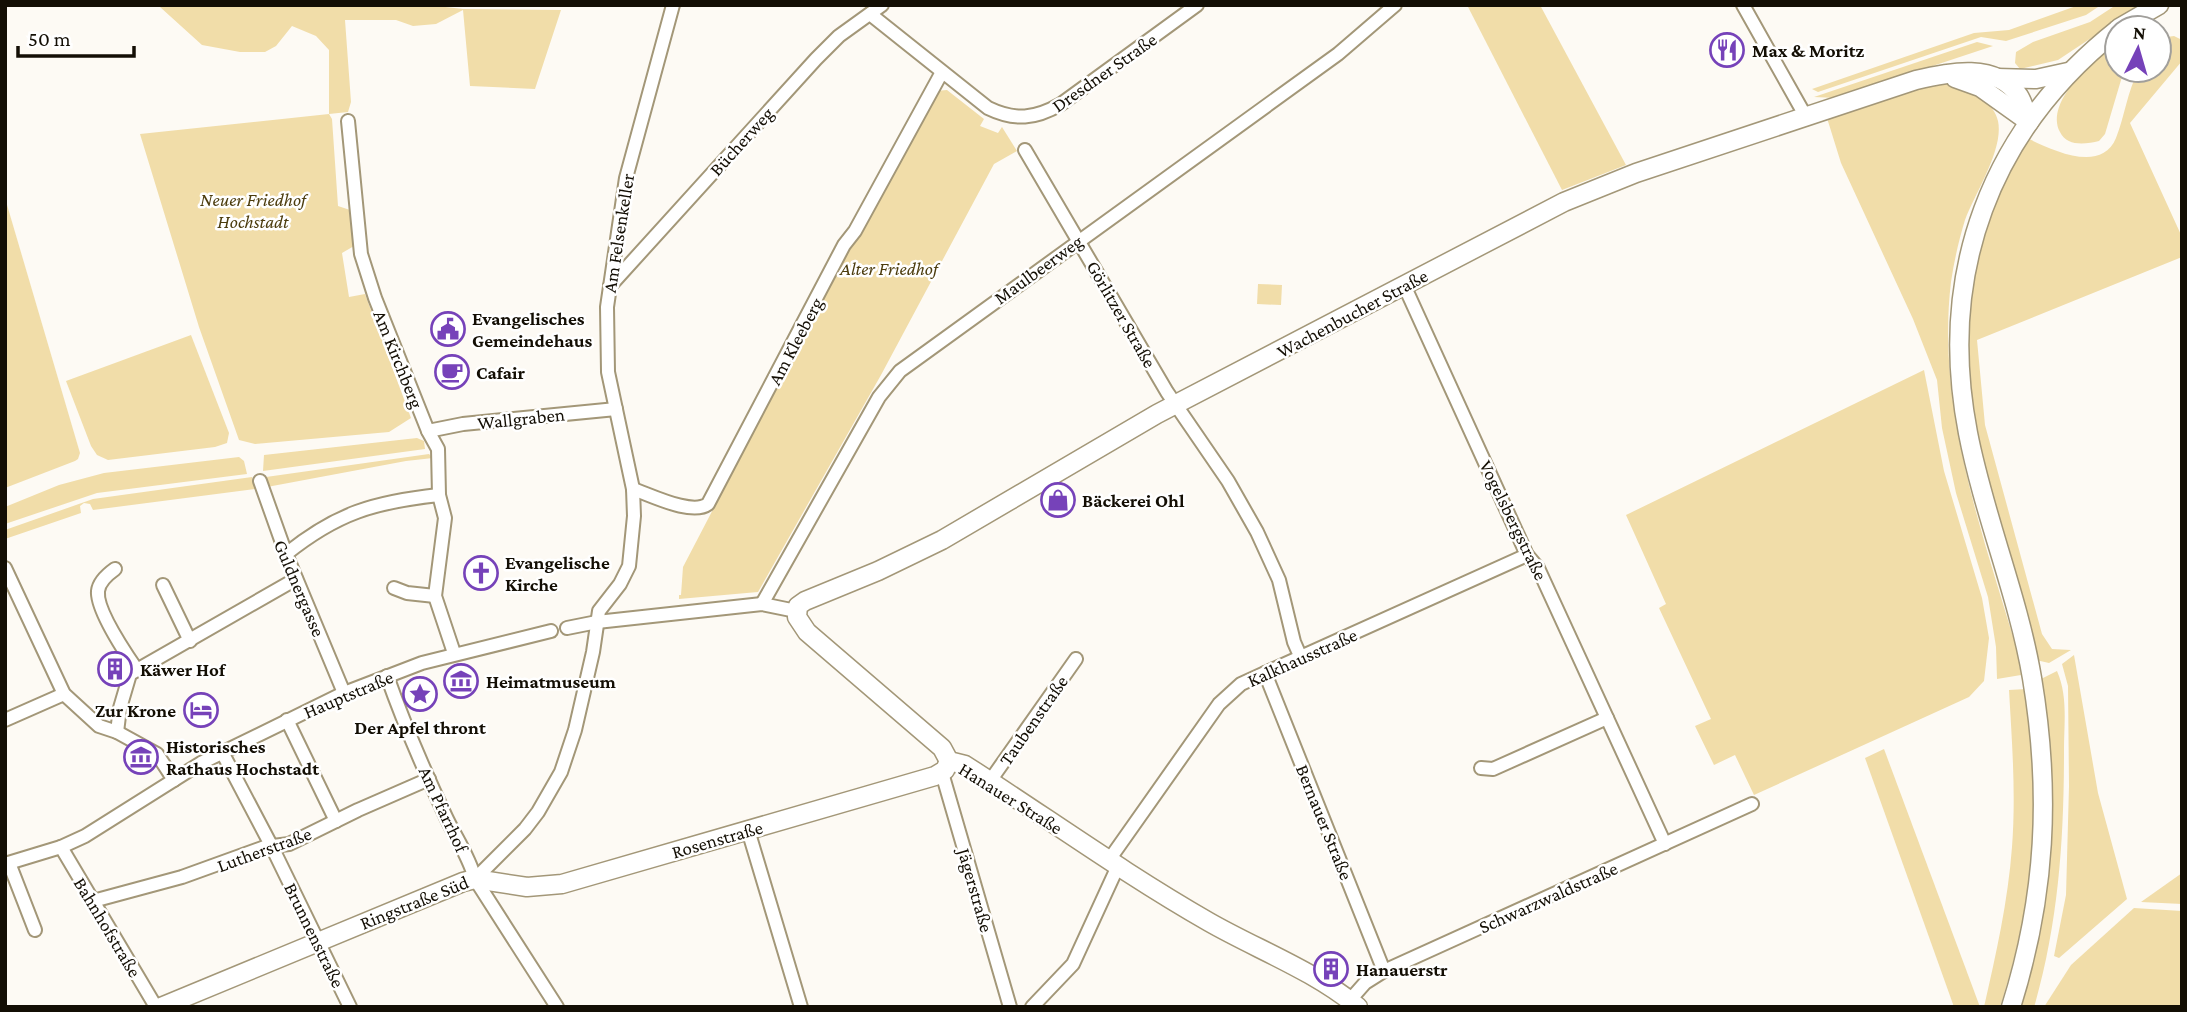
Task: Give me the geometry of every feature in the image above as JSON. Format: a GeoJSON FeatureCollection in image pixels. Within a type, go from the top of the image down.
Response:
{"type":"FeatureCollection","features":[{"type":"Feature","properties":{"kind":"street","name":"Am Felsenkeller"},"geometry":{"type":"LineString","coordinates":[[597,622],[602,606],[629,566],[634,516],[633,489],[607,352],[609,286],[626,178],[673,5]]}},
{"type":"Feature","properties":{"kind":"street","name":"Bücherweg"},"geometry":{"type":"LineString","coordinates":[[609,286],[816,59],[839,36],[882,5]]}},
{"type":"Feature","properties":{"kind":"street","name":"Dresdner Straße"},"geometry":{"type":"LineString","coordinates":[[870,14],[988,108],[1015,118],[1034,117],[1061,104],[1197,5]]}},
{"type":"Feature","properties":{"kind":"street"},"geometry":{"type":"LineString","coordinates":[[1743,5],[1806,117]]}},
{"type":"Feature","properties":{"kind":"street"},"geometry":{"type":"LineString","coordinates":[[2144,14],[2159,5]]}},
{"type":"Feature","properties":{"kind":"street","name":"Maulbeerweg"},"geometry":{"type":"LineString","coordinates":[[762,604],[889,382],[911,362],[1345,48],[1389,7]]}},
{"type":"Feature","properties":{"kind":"street"},"geometry":{"type":"LineString","coordinates":[[2011,1007],[2035,918],[2045,808],[2043,761],[2026,648],[1968,434],[1959,369],[1960,305],[1972,243],[1994,184],[2028,122],[2068,72],[2103,42]]}},
{"type":"Feature","properties":{"kind":"street","name":"Wachenbucher Straße"},"geometry":{"type":"LineString","coordinates":[[796,611],[805,601],[942,540],[1149,419],[1501,234],[1597,188],[1806,117],[1956,71],[1983,74],[2012,89],[2019,96],[2028,122]]}},
{"type":"Feature","properties":{"kind":"street","name":"Am Kleeberg"},"geometry":{"type":"LineString","coordinates":[[633,489],[687,508],[703,508],[708,504],[844,246],[855,231],[942,72]]}},
{"type":"Feature","properties":{"kind":"street"},"geometry":{"type":"LineString","coordinates":[[1994,78],[2025,80],[2068,72]]}},
{"type":"Feature","properties":{"kind":"street","name":"Wachenbucher Straße"},"geometry":{"type":"LineString","coordinates":[[1936,75],[1967,80],[2028,122]]}},
{"type":"Feature","properties":{"kind":"street","name":"Am Kirchberg"},"geometry":{"type":"LineString","coordinates":[[348,121],[361,254],[375,298],[438,449],[439,495],[445,526],[435,596],[454,653]]}},
{"type":"Feature","properties":{"kind":"street","name":"Görlitzer Straße"},"geometry":{"type":"LineString","coordinates":[[1025,150],[1177,405]]}},
{"type":"Feature","properties":{"kind":"street","name":"Vogelsbergstraße"},"geometry":{"type":"LineString","coordinates":[[1404,285],[1527,555],[1538,568],[1665,844]]}},
{"type":"Feature","properties":{"kind":"street"},"geometry":{"type":"LineString","coordinates":[[1177,405],[1228,481],[1264,544],[1279,580],[1294,642],[1301,658]]}},
{"type":"Feature","properties":{"kind":"street","name":"Wallgraben"},"geometry":{"type":"LineString","coordinates":[[428,430],[616,409]]}},
{"type":"Feature","properties":{"kind":"street","name":"Guldnergasse"},"geometry":{"type":"LineString","coordinates":[[260,481],[286,554],[344,694]]}},
{"type":"Feature","properties":{"kind":"street"},"geometry":{"type":"LineString","coordinates":[[286,554],[323,526],[351,513],[389,502],[439,495]]}},
{"type":"Feature","properties":{"kind":"street","name":"Kalkhausstraße"},"geometry":{"type":"LineString","coordinates":[[1032,1007],[1073,964],[1113,863],[1224,698],[1241,684],[1527,555]]}},
{"type":"Feature","properties":{"kind":"street"},"geometry":{"type":"LineString","coordinates":[[5,568],[64,694],[99,726],[117,732],[156,754],[174,780]]}},
{"type":"Feature","properties":{"kind":"street"},"geometry":{"type":"LineString","coordinates":[[115,569],[107,574],[99,586],[98,596],[115,637],[137,670]]}},
{"type":"Feature","properties":{"kind":"street"},"geometry":{"type":"LineString","coordinates":[[117,732],[120,708],[130,674],[296,579]]}},
{"type":"Feature","properties":{"kind":"street"},"geometry":{"type":"LineString","coordinates":[[163,585],[190,640]]}},
{"type":"Feature","properties":{"kind":"street"},"geometry":{"type":"LineString","coordinates":[[394,588],[407,593],[435,596]]}},
{"type":"Feature","properties":{"kind":"street"},"geometry":{"type":"LineString","coordinates":[[567,628],[597,622],[762,604],[796,611]]}},
{"type":"Feature","properties":{"kind":"street","name":"Hanauer Straße"},"geometry":{"type":"LineString","coordinates":[[796,611],[800,624],[807,632],[942,748],[946,767],[965,765],[1113,863],[1210,922],[1309,974],[1354,1004]]}},
{"type":"Feature","properties":{"kind":"street","name":"Ringstraße Süd"},"geometry":{"type":"LineString","coordinates":[[162,1007],[452,885],[475,879],[525,829],[561,772],[575,730],[597,622]]}},
{"type":"Feature","properties":{"kind":"street","name":"Hauptstraße"},"geometry":{"type":"LineString","coordinates":[[35,930],[7,863],[61,847],[109,823],[222,752],[344,694],[454,653],[551,631]]}},
{"type":"Feature","properties":{"kind":"street","name":"Taubenstraße"},"geometry":{"type":"LineString","coordinates":[[990,781],[1076,659]]}},
{"type":"Feature","properties":{"kind":"street","name":"Bernauer Straße"},"geometry":{"type":"LineString","coordinates":[[1265,673],[1384,971]]}},
{"type":"Feature","properties":{"kind":"street","name":"Am Pfarrhof"},"geometry":{"type":"LineString","coordinates":[[387,676],[429,779],[472,867],[475,879],[558,1007]]}},
{"type":"Feature","properties":{"kind":"street"},"geometry":{"type":"LineString","coordinates":[[5,720],[64,694]]}},
{"type":"Feature","properties":{"kind":"street"},"geometry":{"type":"LineString","coordinates":[[1482,768],[1493,769],[1607,718]]}},
{"type":"Feature","properties":{"kind":"street"},"geometry":{"type":"LineString","coordinates":[[288,720],[337,821]]}},
{"type":"Feature","properties":{"kind":"street","name":"Brunnenstraße"},"geometry":{"type":"LineString","coordinates":[[222,752],[351,1007]]}},
{"type":"Feature","properties":{"kind":"street","name":"Rosenstraße"},"geometry":{"type":"LineString","coordinates":[[475,879],[527,887],[550,886],[748,830],[946,767]]}},
{"type":"Feature","properties":{"kind":"street","name":"Jägerstraße"},"geometry":{"type":"LineString","coordinates":[[946,767],[1010,1007]]}},
{"type":"Feature","properties":{"kind":"street","name":"Lutherstraße"},"geometry":{"type":"LineString","coordinates":[[93,901],[182,877],[258,849],[289,844],[429,779]]}},
{"type":"Feature","properties":{"kind":"street","name":"Schwarzwaldstraße"},"geometry":{"type":"LineString","coordinates":[[1354,1004],[1365,983],[1384,971],[1752,804]]}},
{"type":"Feature","properties":{"kind":"street"},"geometry":{"type":"LineString","coordinates":[[748,830],[801,1007]]}},
{"type":"Feature","properties":{"kind":"street","name":"Bahnhofstraße"},"geometry":{"type":"LineString","coordinates":[[61,847],[156,1007]]}},
{"type":"Feature","properties":{"kind":"green space"},"geometry":{"type":"Polygon","coordinates":[[[428,5],[463,9],[561,10],[535,89],[470,86],[463,10],[436,24],[413,26],[396,20],[345,20],[351,102],[348,112],[329,114],[329,50],[316,36],[292,26],[276,46],[265,52],[240,52],[202,45],[160,7],[428,5]]]}},
{"type":"Feature","properties":{"kind":"green space"},"geometry":{"type":"Polygon","coordinates":[[[1467,5],[1540,5],[1626,165],[1562,190],[1467,5]]]}},
{"type":"Feature","properties":{"kind":"green space"},"geometry":{"type":"Polygon","coordinates":[[[2079,5],[2101,5],[2086,15],[2006,41],[1981,37],[1818,92],[1812,89],[1974,33],[2009,30],[2079,5]]]}},
{"type":"Feature","properties":{"kind":"green space"},"geometry":{"type":"Polygon","coordinates":[[[2116,5],[2141,5],[2127,14],[2103,14],[2103,30],[2058,60],[2020,69],[2015,63],[2016,52],[2033,42],[2090,22],[2116,5]]]}},
{"type":"Feature","properties":{"kind":"green space"},"geometry":{"type":"Polygon","coordinates":[[[2173,36],[2182,40],[2182,61],[2173,72],[2173,36]]]}},
{"type":"Feature","properties":{"kind":"green space"},"geometry":{"type":"Polygon","coordinates":[[[1977,42],[1993,46],[1836,98],[1814,97],[1977,42]]]}},
{"type":"Feature","properties":{"kind":"green space"},"geometry":{"type":"Polygon","coordinates":[[[2103,54],[2103,84],[2120,84],[2105,134],[2099,141],[2077,143],[2063,137],[2057,120],[2065,94],[2103,54]]]}},
{"type":"Feature","properties":{"kind":"green space"},"geometry":{"type":"Polygon","coordinates":[[[1936,81],[1962,85],[1973,91],[1989,104],[1998,121],[1999,132],[1993,158],[1965,220],[1959,243],[1951,282],[1948,329],[1950,376],[1965,469],[2017,650],[2021,675],[1997,679],[1996,647],[1988,597],[1956,493],[1942,428],[1937,380],[1913,319],[1841,163],[1827,118],[1936,81]]]}},
{"type":"Feature","properties":{"kind":"green space"},"geometry":{"type":"Polygon","coordinates":[[[2163,84],[2130,123],[2182,237],[2182,257],[1977,340],[1985,425],[2042,634],[2052,649],[2071,650],[2049,663],[2036,660],[1984,470],[1967,387],[1966,304],[1985,225],[2006,179],[2029,139],[2076,156],[2099,155],[2109,149],[2116,138],[2132,86],[2163,84]]]}},
{"type":"Feature","properties":{"kind":"green space","name":"Alter Friedhof"},"geometry":{"type":"Polygon","coordinates":[[[947,90],[984,119],[980,126],[998,133],[1002,127],[1017,151],[994,164],[881,375],[758,592],[679,599],[683,567],[844,258],[936,91],[947,90]]]}},
{"type":"Feature","properties":{"kind":"green space","name":"Neuer Friedhof Hochstadt"},"geometry":{"type":"Polygon","coordinates":[[[329,114],[332,119],[338,206],[350,210],[354,246],[342,253],[349,297],[365,294],[411,418],[389,432],[255,444],[239,440],[199,327],[140,134],[329,114]]]}},
{"type":"Feature","properties":{"kind":"green space"},"geometry":{"type":"Polygon","coordinates":[[[5,198],[80,453],[75,461],[5,488],[5,198]]]}},
{"type":"Feature","properties":{"kind":"green space"},"geometry":{"type":"Polygon","coordinates":[[[1258,284],[1282,285],[1281,305],[1257,304],[1258,284]]]}},
{"type":"Feature","properties":{"kind":"green space"},"geometry":{"type":"Polygon","coordinates":[[[191,335],[229,433],[227,443],[215,447],[108,460],[97,455],[66,381],[191,335]]]}},
{"type":"Feature","properties":{"kind":"green space"},"geometry":{"type":"Polygon","coordinates":[[[1924,370],[1944,471],[1982,598],[1989,638],[1984,681],[1969,697],[1754,795],[1735,755],[1714,765],[1695,726],[1711,719],[1659,608],[1666,604],[1626,515],[1924,370]]]}},
{"type":"Feature","properties":{"kind":"green space"},"geometry":{"type":"Polygon","coordinates":[[[417,438],[424,441],[425,449],[263,471],[264,455],[417,438]]]}},
{"type":"Feature","properties":{"kind":"green space"},"geometry":{"type":"Polygon","coordinates":[[[429,454],[433,458],[267,487],[266,477],[429,454]]]}},
{"type":"Feature","properties":{"kind":"green space"},"geometry":{"type":"Polygon","coordinates":[[[239,457],[244,461],[247,474],[97,493],[5,524],[5,507],[59,485],[104,473],[239,457]]]}},
{"type":"Feature","properties":{"kind":"green space"},"geometry":{"type":"Polygon","coordinates":[[[252,477],[255,489],[93,510],[90,504],[84,503],[80,506],[81,513],[5,539],[5,530],[93,499],[252,477]]]}},
{"type":"Feature","properties":{"kind":"green space"},"geometry":{"type":"Polygon","coordinates":[[[2074,655],[2098,793],[2127,899],[2059,958],[2054,956],[2066,895],[2069,786],[2068,686],[2062,664],[2074,655]]]}},
{"type":"Feature","properties":{"kind":"green space"},"geometry":{"type":"Polygon","coordinates":[[[2057,671],[2063,690],[2065,720],[2059,878],[2050,941],[2034,1007],[2016,1007],[2049,844],[2053,800],[2039,680],[2057,671]]]}},
{"type":"Feature","properties":{"kind":"green space"},"geometry":{"type":"Polygon","coordinates":[[[2026,689],[2034,771],[2028,888],[2012,967],[2000,1007],[1984,1007],[2005,907],[2012,847],[2014,788],[2009,690],[2026,689]]]}},
{"type":"Feature","properties":{"kind":"green space"},"geometry":{"type":"Polygon","coordinates":[[[1884,749],[1980,1007],[1954,1007],[1865,758],[1884,749]]]}},
{"type":"Feature","properties":{"kind":"green space"},"geometry":{"type":"Polygon","coordinates":[[[2182,873],[2182,904],[2141,902],[2182,873]]]}},
{"type":"Feature","properties":{"kind":"green space"},"geometry":{"type":"Polygon","coordinates":[[[2134,908],[2182,911],[2182,1007],[2044,1007],[2071,965],[2134,908]]]}},
{"type":"Feature","properties":{"kind":"place","name":"Max & Moritz"},"geometry":{"type":"Point","coordinates":[1727,50]}},
{"type":"Feature","properties":{"kind":"place","name":"Evangelisches Gemeindehaus"},"geometry":{"type":"Point","coordinates":[448,329]}},
{"type":"Feature","properties":{"kind":"place","name":"Cafair"},"geometry":{"type":"Point","coordinates":[452,372]}},
{"type":"Feature","properties":{"kind":"place","name":"Bäckerei Ohl"},"geometry":{"type":"Point","coordinates":[1058,500]}},
{"type":"Feature","properties":{"kind":"place","name":"Evangelische Kirche"},"geometry":{"type":"Point","coordinates":[481,573]}},
{"type":"Feature","properties":{"kind":"place","name":"Käwer Hof"},"geometry":{"type":"Point","coordinates":[115,669]}},
{"type":"Feature","properties":{"kind":"place","name":"Heimatmuseum"},"geometry":{"type":"Point","coordinates":[461,681]}},
{"type":"Feature","properties":{"kind":"place","name":"Der Apfel thront"},"geometry":{"type":"Point","coordinates":[420,694]}},
{"type":"Feature","properties":{"kind":"place","name":"Zur Krone"},"geometry":{"type":"Point","coordinates":[201,710]}},
{"type":"Feature","properties":{"kind":"place","name":"Historisches Rathaus Hochstadt"},"geometry":{"type":"Point","coordinates":[141,757]}},
{"type":"Feature","properties":{"kind":"place","name":"Hanauerstr"},"geometry":{"type":"Point","coordinates":[1331,969]}}]}
